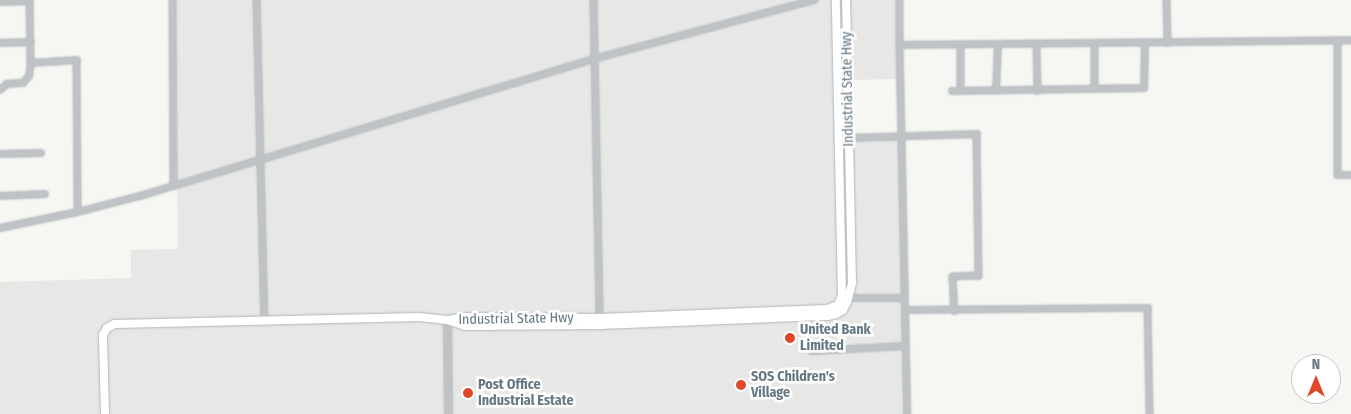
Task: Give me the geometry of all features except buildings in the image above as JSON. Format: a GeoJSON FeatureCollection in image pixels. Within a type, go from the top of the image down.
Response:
{"type":"FeatureCollection","features":[{"type":"Feature","properties":{"kind":"main road","name":"Industrial State Hwy"},"geometry":{"type":"LineString","coordinates":[[600,321],[827,310],[838,305],[842,296],[842,282],[836,0]]}},
{"type":"Feature","properties":{"kind":"main road","name":"Industrial State Hwy"},"geometry":{"type":"LineString","coordinates":[[105,414],[103,335],[106,328],[116,324],[419,316],[447,320],[464,318],[600,321],[828,316],[843,310],[850,298],[852,283],[846,0]]}},
{"type":"Feature","properties":{"kind":"main road"},"geometry":{"type":"LineString","coordinates":[[837,36],[847,36]]}},
{"type":"Feature","properties":{"kind":"street"},"geometry":{"type":"LineString","coordinates":[[173,0],[174,186]]}},
{"type":"Feature","properties":{"kind":"street"},"geometry":{"type":"LineString","coordinates":[[257,0],[265,320]]}},
{"type":"Feature","properties":{"kind":"street"},"geometry":{"type":"LineString","coordinates":[[594,0],[600,321]]}},
{"type":"Feature","properties":{"kind":"street"},"geometry":{"type":"LineString","coordinates":[[0,228],[78,212],[174,186],[596,59],[814,0]]}},
{"type":"Feature","properties":{"kind":"street"},"geometry":{"type":"LineString","coordinates":[[900,0],[901,137],[908,414]]}},
{"type":"Feature","properties":{"kind":"street"},"geometry":{"type":"LineString","coordinates":[[1167,0],[1168,43]]}},
{"type":"Feature","properties":{"kind":"street"},"geometry":{"type":"LineString","coordinates":[[0,2],[30,1],[31,63],[29,76],[23,83],[7,84],[0,90]]}},
{"type":"Feature","properties":{"kind":"street"},"geometry":{"type":"LineString","coordinates":[[900,45],[1145,44],[1351,40]]}},
{"type":"Feature","properties":{"kind":"street"},"geometry":{"type":"LineString","coordinates":[[1338,41],[1338,175],[1351,174]]}},
{"type":"Feature","properties":{"kind":"street"},"geometry":{"type":"LineString","coordinates":[[0,43],[30,42]]}},
{"type":"Feature","properties":{"kind":"street"},"geometry":{"type":"LineString","coordinates":[[1095,44],[1095,89]]}},
{"type":"Feature","properties":{"kind":"street"},"geometry":{"type":"LineString","coordinates":[[952,91],[1144,88],[1145,44]]}},
{"type":"Feature","properties":{"kind":"street"},"geometry":{"type":"LineString","coordinates":[[961,45],[961,91]]}},
{"type":"Feature","properties":{"kind":"street"},"geometry":{"type":"LineString","coordinates":[[996,91],[998,45]]}},
{"type":"Feature","properties":{"kind":"street"},"geometry":{"type":"LineString","coordinates":[[1037,45],[1038,91]]}},
{"type":"Feature","properties":{"kind":"street"},"geometry":{"type":"LineString","coordinates":[[31,63],[77,60],[78,212]]}},
{"type":"Feature","properties":{"kind":"street"},"geometry":{"type":"LineString","coordinates":[[849,138],[976,134],[979,276],[953,277],[955,311]]}},
{"type":"Feature","properties":{"kind":"street"},"geometry":{"type":"LineString","coordinates":[[0,154],[41,153]]}},
{"type":"Feature","properties":{"kind":"street"},"geometry":{"type":"LineString","coordinates":[[0,196],[45,194]]}},
{"type":"Feature","properties":{"kind":"street"},"geometry":{"type":"LineString","coordinates":[[850,298],[905,298]]}},
{"type":"Feature","properties":{"kind":"street"},"geometry":{"type":"LineString","coordinates":[[905,310],[1148,308],[1150,414]]}},
{"type":"Feature","properties":{"kind":"street"},"geometry":{"type":"LineString","coordinates":[[447,320],[448,414]]}},
{"type":"Feature","properties":{"kind":"street"},"geometry":{"type":"LineString","coordinates":[[811,351],[906,346]]}},
{"type":"Feature","properties":{"kind":"shaded area"},"geometry":{"type":"Polygon","coordinates":[[[175,0],[899,0],[899,79],[849,80],[851,139],[901,139],[907,414],[0,414],[0,282],[131,278],[131,250],[178,249],[175,0]]]}},
{"type":"Feature","properties":{"kind":"place","name":"United Bank Limited"},"geometry":{"type":"Point","coordinates":[790,338]}},
{"type":"Feature","properties":{"kind":"place","name":"SOS Children's Village"},"geometry":{"type":"Point","coordinates":[741,385]}},
{"type":"Feature","properties":{"kind":"place","name":"Post Office Industrial Estate"},"geometry":{"type":"Point","coordinates":[468,393]}}]}
